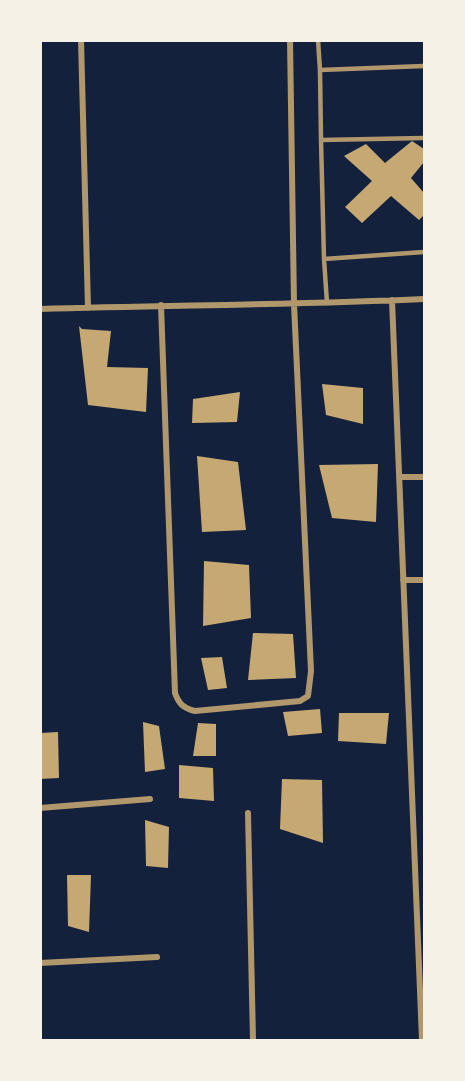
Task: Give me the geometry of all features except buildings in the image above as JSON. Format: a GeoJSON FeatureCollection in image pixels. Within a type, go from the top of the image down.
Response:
{"type":"FeatureCollection","features":[{"type":"Feature","properties":{"kind":"street"},"geometry":{"type":"LineString","coordinates":[[81,40],[88,308]]}},
{"type":"Feature","properties":{"kind":"street"},"geometry":{"type":"LineString","coordinates":[[161,305],[175,693],[181,706],[195,711],[300,701],[308,696],[311,684],[294,304],[290,40]]}},
{"type":"Feature","properties":{"kind":"street"},"geometry":{"type":"LineString","coordinates":[[40,309],[424,299]]}},
{"type":"Feature","properties":{"kind":"street"},"geometry":{"type":"LineString","coordinates":[[392,300],[422,962],[422,1041]]}},
{"type":"Feature","properties":{"kind":"street"},"geometry":{"type":"LineString","coordinates":[[399,477],[424,477]]}},
{"type":"Feature","properties":{"kind":"street"},"geometry":{"type":"LineString","coordinates":[[404,580],[424,580]]}},
{"type":"Feature","properties":{"kind":"street"},"geometry":{"type":"LineString","coordinates":[[40,808],[150,799]]}},
{"type":"Feature","properties":{"kind":"street"},"geometry":{"type":"LineString","coordinates":[[248,813],[253,1041]]}},
{"type":"Feature","properties":{"kind":"street"},"geometry":{"type":"LineString","coordinates":[[40,963],[157,957]]}},
{"type":"Feature","properties":{"kind":"lane"},"geometry":{"type":"LineString","coordinates":[[318,40],[327,303]]}},
{"type":"Feature","properties":{"kind":"lane"},"geometry":{"type":"LineString","coordinates":[[320,70],[424,66]]}},
{"type":"Feature","properties":{"kind":"lane"},"geometry":{"type":"LineString","coordinates":[[321,140],[424,138]]}},
{"type":"Feature","properties":{"kind":"lane"},"geometry":{"type":"LineString","coordinates":[[324,259],[424,252]]}}]}
